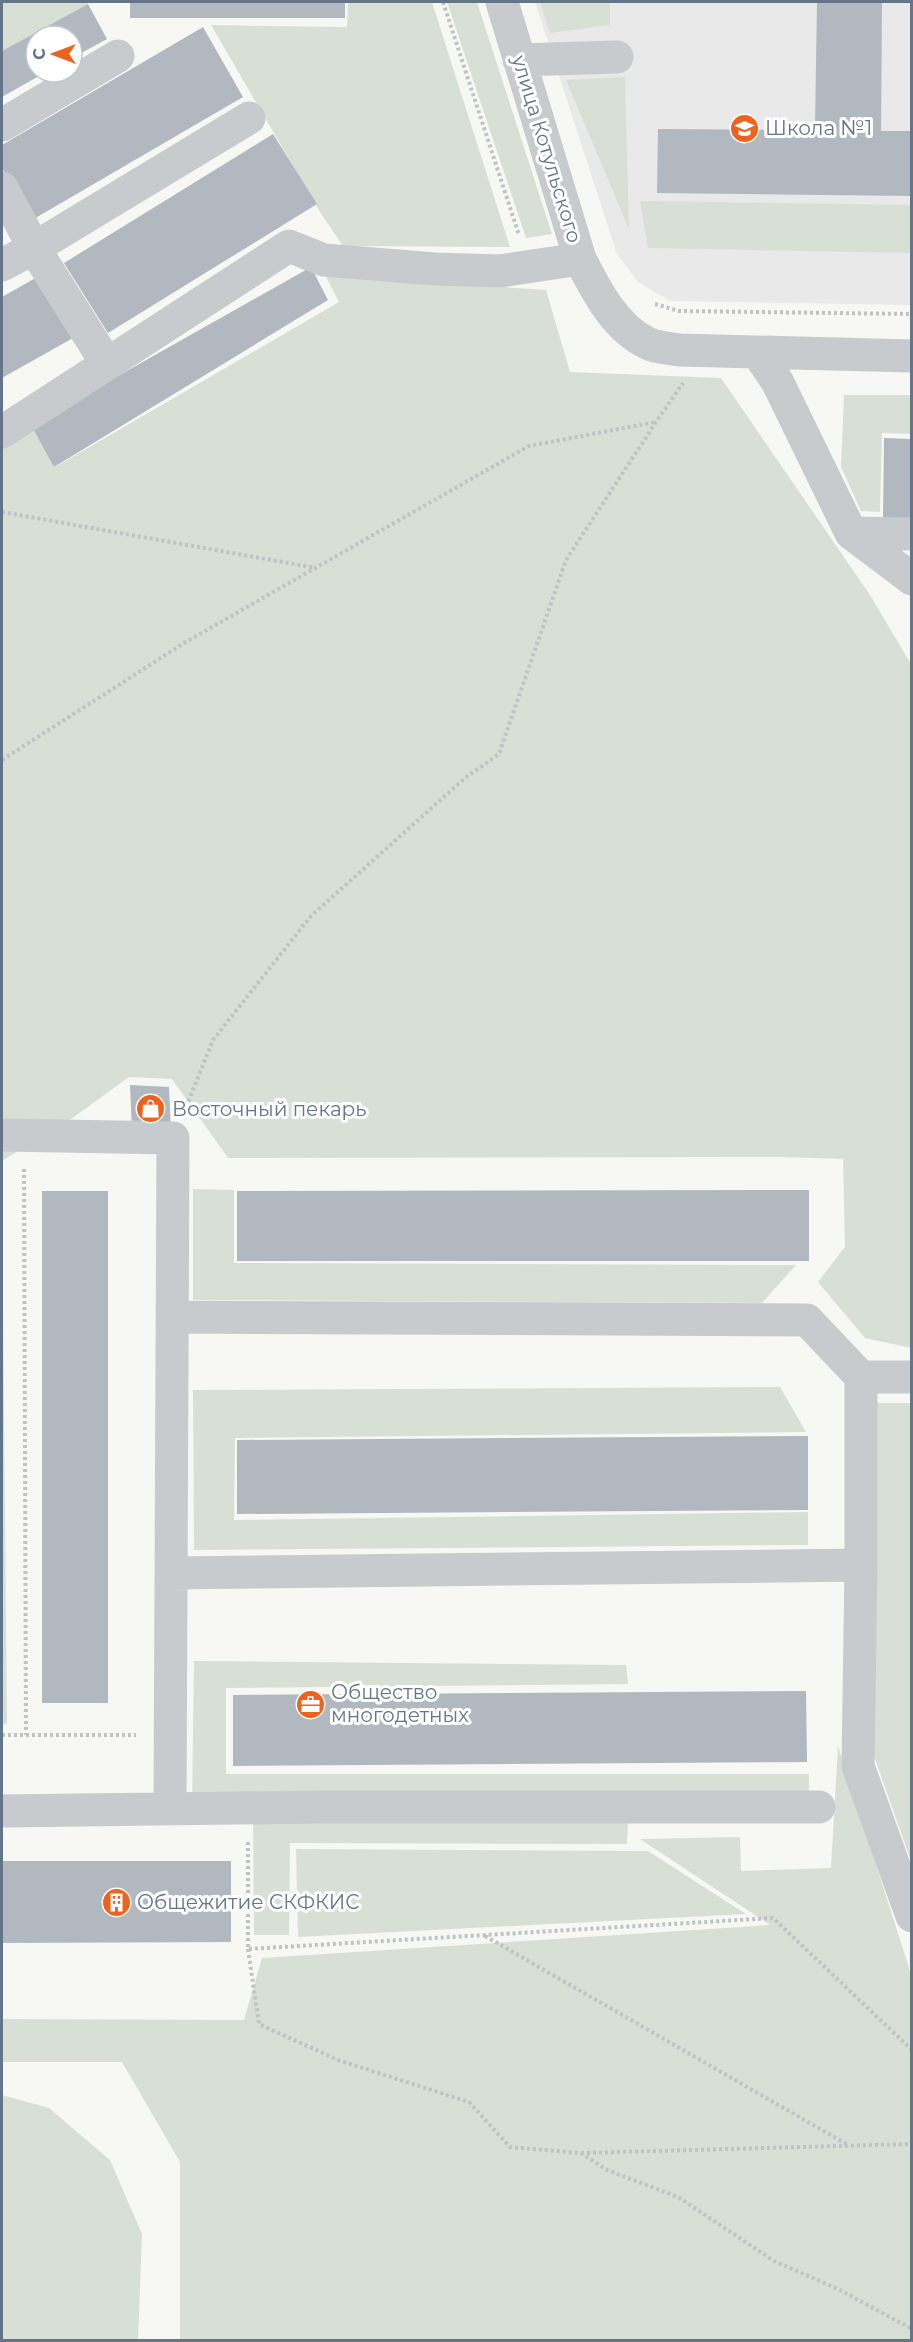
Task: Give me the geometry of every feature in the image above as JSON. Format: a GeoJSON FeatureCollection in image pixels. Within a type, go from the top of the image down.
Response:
{"type":"FeatureCollection","features":[{"type":"Feature","properties":{"kind":"street","name":"улица Котульского"},"geometry":{"type":"LineString","coordinates":[[502,2],[580,259],[598,294],[622,326],[648,344],[680,350],[912,356]]}},
{"type":"Feature","properties":{"kind":"street"},"geometry":{"type":"LineString","coordinates":[[2,125],[118,56]]}},
{"type":"Feature","properties":{"kind":"street"},"geometry":{"type":"LineString","coordinates":[[519,60],[617,57]]}},
{"type":"Feature","properties":{"kind":"street"},"geometry":{"type":"LineString","coordinates":[[2,265],[249,118]]}},
{"type":"Feature","properties":{"kind":"street"},"geometry":{"type":"LineString","coordinates":[[2,188],[33,248],[107,364]]}},
{"type":"Feature","properties":{"kind":"street"},"geometry":{"type":"LineString","coordinates":[[2,432],[289,246],[324,260],[435,269],[500,271],[580,259]]}},
{"type":"Feature","properties":{"kind":"street"},"geometry":{"type":"LineString","coordinates":[[758,353],[778,383],[851,533],[912,579]]}},
{"type":"Feature","properties":{"kind":"street"},"geometry":{"type":"LineString","coordinates":[[851,533],[912,534]]}},
{"type":"Feature","properties":{"kind":"street"},"geometry":{"type":"LineString","coordinates":[[13,1135],[173,1138],[170,1808]]}},
{"type":"Feature","properties":{"kind":"street"},"geometry":{"type":"LineString","coordinates":[[173,1317],[807,1320],[861,1377],[858,1766],[912,1917]]}},
{"type":"Feature","properties":{"kind":"street"},"geometry":{"type":"LineString","coordinates":[[861,1377],[912,1377]]}},
{"type":"Feature","properties":{"kind":"street"},"geometry":{"type":"LineString","coordinates":[[172,1573],[861,1565]]}},
{"type":"Feature","properties":{"kind":"street"},"geometry":{"type":"LineString","coordinates":[[2,1811],[170,1808],[819,1807]]}},
{"type":"Feature","properties":{"kind":"path"},"geometry":{"type":"LineString","coordinates":[[443,2],[529,267]]}},
{"type":"Feature","properties":{"kind":"path"},"geometry":{"type":"LineString","coordinates":[[647,300],[661,307],[679,311],[912,314]]}},
{"type":"Feature","properties":{"kind":"path"},"geometry":{"type":"LineString","coordinates":[[173,1138],[213,1040],[311,916],[465,778],[499,754],[567,560],[656,422],[693,370],[714,352]]}},
{"type":"Feature","properties":{"kind":"path"},"geometry":{"type":"LineString","coordinates":[[2,760],[184,643],[529,446],[656,422]]}},
{"type":"Feature","properties":{"kind":"path"},"geometry":{"type":"LineString","coordinates":[[2,512],[316,568]]}},
{"type":"Feature","properties":{"kind":"path"},"geometry":{"type":"LineString","coordinates":[[13,1135],[26,1735]]}},
{"type":"Feature","properties":{"kind":"path"},"geometry":{"type":"LineString","coordinates":[[2,1735],[171,1734]]}},
{"type":"Feature","properties":{"kind":"path"},"geometry":{"type":"LineString","coordinates":[[248,1837],[248,1949],[259,2024],[338,2060],[469,2102],[510,2147],[581,2153],[912,2144]]}},
{"type":"Feature","properties":{"kind":"path"},"geometry":{"type":"LineString","coordinates":[[248,1949],[773,1917],[912,2050]]}},
{"type":"Feature","properties":{"kind":"path"},"geometry":{"type":"LineString","coordinates":[[483,1935],[848,2145]]}},
{"type":"Feature","properties":{"kind":"path"},"geometry":{"type":"LineString","coordinates":[[581,2153],[607,2170],[678,2197],[774,2261],[838,2289],[912,2329]]}},
{"type":"Feature","properties":{"kind":"shaded area"},"geometry":{"type":"Polygon","coordinates":[[[2,2],[88,2],[51,24],[24,24],[24,39],[2,51],[2,2]]]}},
{"type":"Feature","properties":{"kind":"shaded area"},"geometry":{"type":"Polygon","coordinates":[[[348,2],[432,2],[510,247],[343,246],[320,212],[211,25],[347,27],[348,2]]]}},
{"type":"Feature","properties":{"kind":"shaded area"},"geometry":{"type":"Polygon","coordinates":[[[447,2],[477,2],[552,234],[526,238],[447,2]]]}},
{"type":"Feature","properties":{"kind":"shaded area","name":"Школа №1"},"geometry":{"type":"Polygon","coordinates":[[[535,2],[911,2],[911,305],[670,301],[638,282],[617,254],[535,2]]]}},
{"type":"Feature","properties":{"kind":"shaded area"},"geometry":{"type":"Polygon","coordinates":[[[540,2],[610,2],[610,25],[550,33],[540,2]]]}},
{"type":"Feature","properties":{"kind":"shaded area"},"geometry":{"type":"Polygon","coordinates":[[[625,77],[629,229],[566,80],[625,77]]]}},
{"type":"Feature","properties":{"kind":"shaded area"},"geometry":{"type":"Polygon","coordinates":[[[640,201],[911,205],[911,253],[648,248],[640,201]]]}},
{"type":"Feature","properties":{"kind":"shaded area"},"geometry":{"type":"Polygon","coordinates":[[[325,275],[546,290],[570,372],[721,378],[870,595],[911,664],[911,1348],[865,1338],[818,1282],[845,1247],[843,1159],[782,1157],[228,1158],[172,1079],[129,1077],[74,1117],[2,1161],[2,441],[31,425],[55,467],[339,302],[325,275]]]}},
{"type":"Feature","properties":{"kind":"shaded area"},"geometry":{"type":"Polygon","coordinates":[[[844,395],[911,395],[911,434],[882,433],[880,512],[861,511],[841,467],[844,395]]]}},
{"type":"Feature","properties":{"kind":"shaded area"},"geometry":{"type":"Polygon","coordinates":[[[193,1189],[234,1190],[234,1263],[796,1265],[762,1303],[193,1300],[193,1189]]]}},
{"type":"Feature","properties":{"kind":"shaded area"},"geometry":{"type":"Polygon","coordinates":[[[2,1196],[7,1724],[2,1724],[2,1196]]]}},
{"type":"Feature","properties":{"kind":"shaded area"},"geometry":{"type":"Polygon","coordinates":[[[780,1387],[806,1432],[235,1438],[234,1520],[808,1512],[808,1545],[194,1550],[193,1390],[780,1387]]]}},
{"type":"Feature","properties":{"kind":"shaded area"},"geometry":{"type":"Polygon","coordinates":[[[871,1403],[911,1403],[911,1861],[874,1756],[871,1403]]]}},
{"type":"Feature","properties":{"kind":"shaded area"},"geometry":{"type":"Polygon","coordinates":[[[194,1661],[626,1665],[628,1684],[226,1688],[226,1774],[809,1774],[809,1799],[192,1802],[194,1661]]]}},
{"type":"Feature","properties":{"kind":"shaded area"},"geometry":{"type":"Polygon","coordinates":[[[838,1746],[911,1974],[911,2340],[180,2340],[180,2162],[122,2062],[2,2062],[2,2019],[244,2020],[262,1958],[770,1925],[640,1839],[740,1837],[741,1871],[831,1868],[838,1746]]]}},
{"type":"Feature","properties":{"kind":"shaded area"},"geometry":{"type":"Polygon","coordinates":[[[253,1816],[628,1822],[627,1844],[290,1843],[289,1935],[254,1935],[253,1816]]]}},
{"type":"Feature","properties":{"kind":"shaded area"},"geometry":{"type":"Polygon","coordinates":[[[296,1849],[648,1851],[746,1914],[298,1937],[296,1849]]]}},
{"type":"Feature","properties":{"kind":"shaded area"},"geometry":{"type":"Polygon","coordinates":[[[2,2095],[49,2108],[110,2160],[142,2234],[138,2340],[2,2340],[2,2095]]]}},
{"type":"Feature","properties":{"kind":"building"},"geometry":{"type":"Polygon","coordinates":[[[130,2],[345,2],[345,18],[130,18],[130,2]]]}},
{"type":"Feature","properties":{"kind":"building"},"geometry":{"type":"Polygon","coordinates":[[[817,2],[882,2],[881,131],[912,131],[912,196],[657,193],[658,129],[815,130],[817,2]]]}},
{"type":"Feature","properties":{"kind":"building"},"geometry":{"type":"Polygon","coordinates":[[[88,4],[107,39],[84,51],[84,24],[51,24],[88,4]]]}},
{"type":"Feature","properties":{"kind":"building"},"geometry":{"type":"Polygon","coordinates":[[[203,27],[243,97],[32,220],[2,168],[2,145],[203,27]]]}},
{"type":"Feature","properties":{"kind":"building"},"geometry":{"type":"Polygon","coordinates":[[[24,39],[25,84],[2,97],[2,51],[24,39]]]}},
{"type":"Feature","properties":{"kind":"building"},"geometry":{"type":"Polygon","coordinates":[[[273,134],[317,204],[108,333],[64,263],[273,134]]]}},
{"type":"Feature","properties":{"kind":"building"},"geometry":{"type":"Polygon","coordinates":[[[311,267],[328,300],[54,467],[31,425],[311,267]]]}},
{"type":"Feature","properties":{"kind":"building"},"geometry":{"type":"Polygon","coordinates":[[[39,276],[73,338],[2,378],[2,297],[39,276]]]}},
{"type":"Feature","properties":{"kind":"building"},"geometry":{"type":"Polygon","coordinates":[[[884,438],[912,439],[912,518],[883,518],[884,438]]]}},
{"type":"Feature","properties":{"kind":"building","name":"Восточный пекарь"},"geometry":{"type":"Polygon","coordinates":[[[130,1085],[169,1087],[171,1133],[132,1132],[130,1085]]]}},
{"type":"Feature","properties":{"kind":"building"},"geometry":{"type":"Polygon","coordinates":[[[809,1190],[809,1261],[237,1261],[237,1191],[809,1190]]]}},
{"type":"Feature","properties":{"kind":"building"},"geometry":{"type":"Polygon","coordinates":[[[42,1191],[108,1191],[108,1703],[42,1703],[42,1191]]]}},
{"type":"Feature","properties":{"kind":"building"},"geometry":{"type":"Polygon","coordinates":[[[808,1436],[808,1510],[237,1514],[237,1440],[808,1436]]]}},
{"type":"Feature","properties":{"kind":"building"},"geometry":{"type":"Polygon","coordinates":[[[806,1691],[807,1762],[233,1766],[233,1695],[806,1691]]]}},
{"type":"Feature","properties":{"kind":"building","name":"Общежитие СКФКИС"},"geometry":{"type":"Polygon","coordinates":[[[2,1861],[231,1861],[231,1942],[2,1943],[2,1861]]]}},
{"type":"Feature","properties":{"kind":"place","name":"Школа №1"},"geometry":{"type":"Point","coordinates":[744,128]}},
{"type":"Feature","properties":{"kind":"place","name":"Восточный пекарь"},"geometry":{"type":"Point","coordinates":[151,1109]}},
{"type":"Feature","properties":{"kind":"place","name":"Общество многодетных"},"geometry":{"type":"Point","coordinates":[310,1704]}},
{"type":"Feature","properties":{"kind":"place","name":"Общежитие СКФКИС"},"geometry":{"type":"Point","coordinates":[116,1902]}}]}
